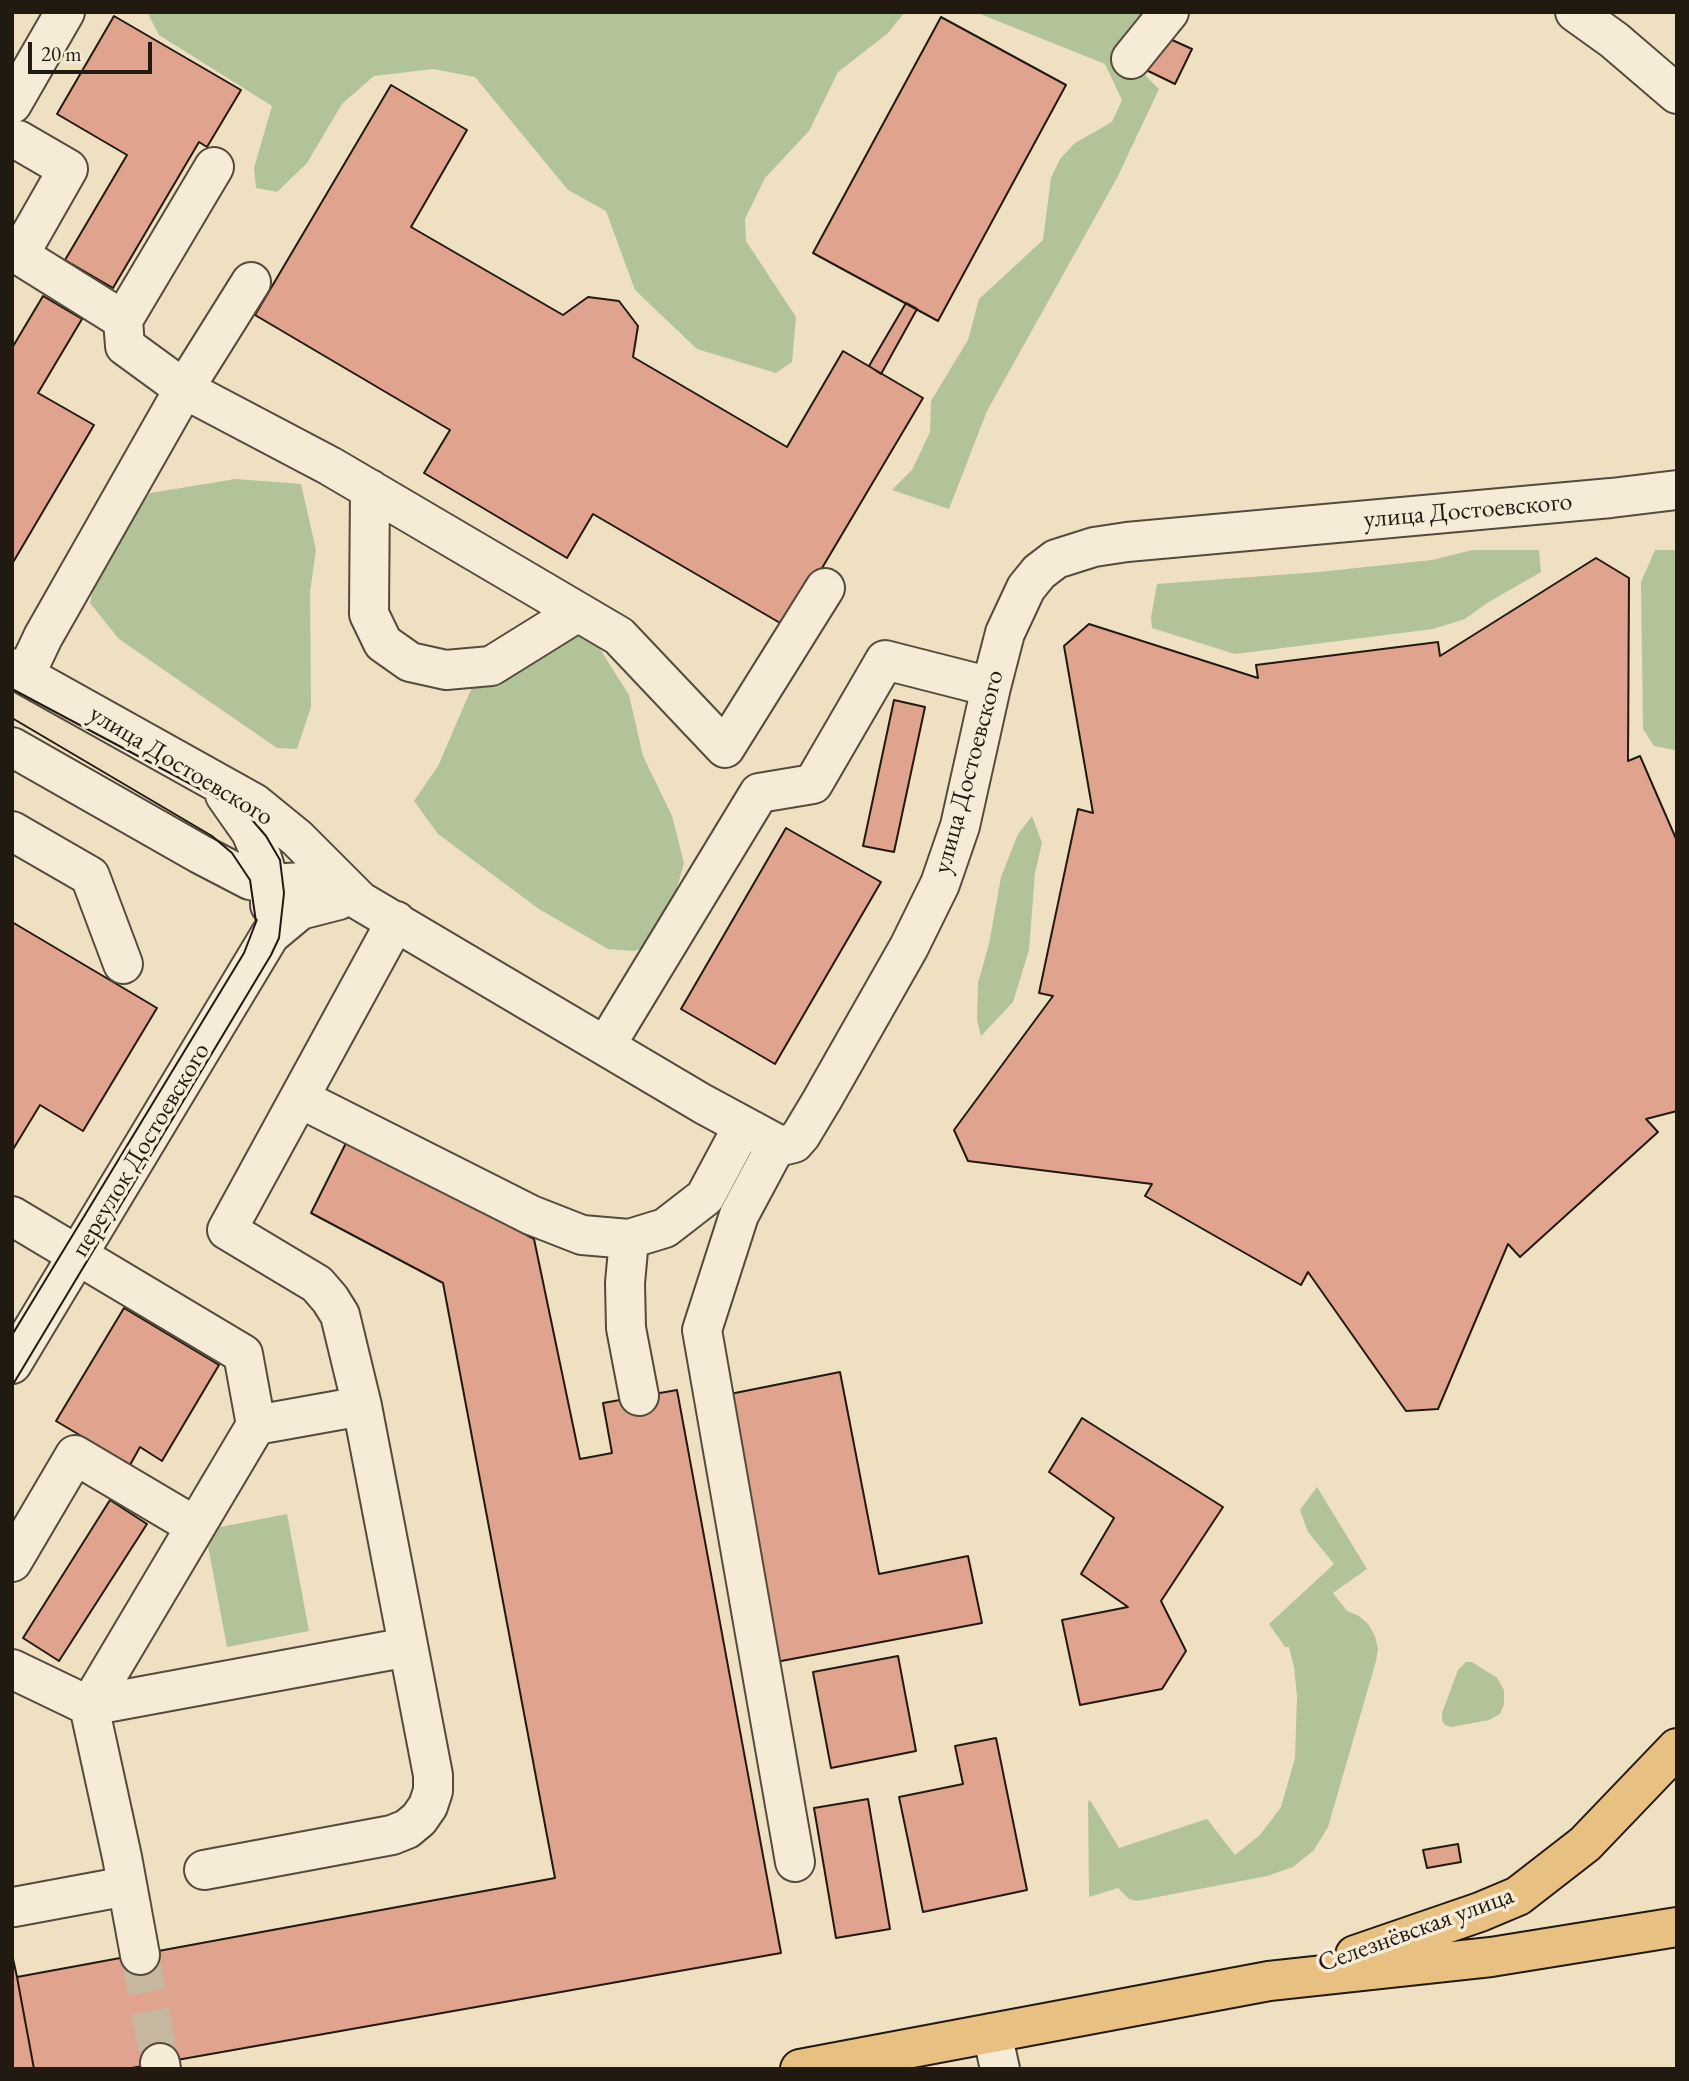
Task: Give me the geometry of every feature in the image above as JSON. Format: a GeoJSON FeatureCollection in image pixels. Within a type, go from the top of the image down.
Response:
{"type":"FeatureCollection","features":[{"type":"Feature","properties":{"kind":"main road","name":"Селезнёвская улица"},"geometry":{"type":"LineString","coordinates":[[800,2069],[996,2051],[1269,1981],[1379,1948],[1480,1912],[1518,1896],[1585,1844],[1677,1748]]}},
{"type":"Feature","properties":{"kind":"main road","name":"Селезнёвская улица"},"geometry":{"type":"LineString","coordinates":[[1269,1981],[1491,1956],[1677,1927]]}},
{"type":"Feature","properties":{"kind":"street"},"geometry":{"type":"LineString","coordinates":[[65,12],[14,133],[68,169],[19,256],[124,320]]}},
{"type":"Feature","properties":{"kind":"street"},"geometry":{"type":"LineString","coordinates":[[1131,59],[1169,12]]}},
{"type":"Feature","properties":{"kind":"street"},"geometry":{"type":"LineString","coordinates":[[1575,12],[1614,40],[1677,94]]}},
{"type":"Feature","properties":{"kind":"street"},"geometry":{"type":"LineString","coordinates":[[214,167],[124,320],[125,346],[184,389],[370,489],[619,636],[724,748],[759,793]]}},
{"type":"Feature","properties":{"kind":"street"},"geometry":{"type":"LineString","coordinates":[[19,671],[43,637],[184,389],[251,282]]}},
{"type":"Feature","properties":{"kind":"street"},"geometry":{"type":"LineString","coordinates":[[370,489],[369,614],[383,643],[410,662],[446,670],[491,666],[578,612]]}},
{"type":"Feature","properties":{"kind":"street","name":"улица Достоевского"},"geometry":{"type":"LineString","coordinates":[[19,671],[254,803],[298,838],[360,901],[743,1126],[789,1140],[909,947],[940,884],[960,826],[1005,633],[1026,587],[1056,559],[1076,552],[1127,542],[1677,490]]}},
{"type":"Feature","properties":{"kind":"street"},"geometry":{"type":"LineString","coordinates":[[724,748],[825,587]]}},
{"type":"Feature","properties":{"kind":"street"},"geometry":{"type":"LineString","coordinates":[[606,1045],[759,793],[813,784],[885,660],[991,687]]}},
{"type":"Feature","properties":{"kind":"street"},"geometry":{"type":"LineString","coordinates":[[12,747],[250,880],[270,884],[344,886]]}},
{"type":"Feature","properties":{"kind":"street"},"geometry":{"type":"LineString","coordinates":[[215,782],[251,832],[270,884],[270,936]]}},
{"type":"Feature","properties":{"kind":"street"},"geometry":{"type":"LineString","coordinates":[[12,831],[90,876],[123,964]]}},
{"type":"Feature","properties":{"kind":"street","name":"переулок Достоевского"},"geometry":{"type":"LineString","coordinates":[[12,1364],[270,936],[300,910],[339,900],[344,886]]}},
{"type":"Feature","properties":{"kind":"street"},"geometry":{"type":"LineString","coordinates":[[204,1870],[392,1835],[407,1829],[419,1819],[428,1806],[433,1791],[433,1775],[362,1406],[340,1315],[317,1284],[227,1230],[396,921]]}},
{"type":"Feature","properties":{"kind":"street"},"geometry":{"type":"LineString","coordinates":[[301,1099],[531,1215],[582,1234],[629,1239],[665,1228],[705,1197],[743,1126]]}},
{"type":"Feature","properties":{"kind":"street"},"geometry":{"type":"LineString","coordinates":[[789,1140],[739,1215],[702,1330],[795,1862]]}},
{"type":"Feature","properties":{"kind":"street"},"geometry":{"type":"LineString","coordinates":[[12,1216],[243,1354],[256,1425],[89,1706],[140,1955]]}},
{"type":"Feature","properties":{"kind":"street"},"geometry":{"type":"LineString","coordinates":[[629,1239],[625,1283],[626,1328],[639,1396]]}},
{"type":"Feature","properties":{"kind":"street"},"geometry":{"type":"LineString","coordinates":[[256,1425],[362,1406]]}},
{"type":"Feature","properties":{"kind":"street"},"geometry":{"type":"LineString","coordinates":[[12,1562],[75,1455],[195,1526]]}},
{"type":"Feature","properties":{"kind":"street"},"geometry":{"type":"LineString","coordinates":[[12,1669],[89,1706],[408,1647]]}},
{"type":"Feature","properties":{"kind":"street"},"geometry":{"type":"LineString","coordinates":[[14,1907],[127,1886]]}},
{"type":"Feature","properties":{"kind":"green space"},"geometry":{"type":"Polygon","coordinates":[[[147,12],[905,12],[887,34],[838,72],[809,131],[765,178],[745,219],[746,241],[796,317],[792,362],[776,373],[697,349],[635,290],[606,211],[568,190],[475,77],[433,69],[374,76],[342,104],[307,163],[277,192],[256,188],[254,168],[272,106],[159,35],[147,12]]]}},
{"type":"Feature","properties":{"kind":"green space"},"geometry":{"type":"Polygon","coordinates":[[[975,12],[1162,12],[1134,64],[1159,89],[1117,178],[987,411],[949,509],[892,490],[912,470],[930,432],[931,401],[968,340],[979,299],[1043,240],[1051,178],[1060,159],[1075,143],[1112,122],[1122,100],[1105,64],[975,12]]]}},
{"type":"Feature","properties":{"kind":"green space"},"geometry":{"type":"Polygon","coordinates":[[[236,479],[301,484],[316,550],[310,592],[311,707],[297,749],[277,748],[119,639],[90,603],[98,563],[150,493],[236,479]]]}},
{"type":"Feature","properties":{"kind":"green space"},"geometry":{"type":"Polygon","coordinates":[[[1473,550],[1539,550],[1541,572],[1465,619],[1433,629],[1235,654],[1152,628],[1151,618],[1157,584],[1319,572],[1432,560],[1473,550]]]}},
{"type":"Feature","properties":{"kind":"green space"},"geometry":{"type":"Polygon","coordinates":[[[1655,550],[1675,550],[1675,750],[1654,746],[1643,729],[1641,582],[1655,550]]]}},
{"type":"Feature","properties":{"kind":"green space"},"geometry":{"type":"Polygon","coordinates":[[[571,635],[593,638],[629,695],[643,756],[672,816],[684,863],[667,924],[655,942],[635,951],[608,949],[539,909],[438,834],[414,801],[438,766],[473,685],[571,635]]]}},
{"type":"Feature","properties":{"kind":"green space"},"geometry":{"type":"Polygon","coordinates":[[[1032,816],[1042,843],[1035,873],[1029,950],[1013,1002],[981,1036],[977,1020],[978,983],[989,944],[1001,877],[1018,834],[1032,816]]]}},
{"type":"Feature","properties":{"kind":"green space"},"geometry":{"type":"Polygon","coordinates":[[[1317,1487],[1367,1569],[1333,1593],[1347,1611],[1368,1624],[1378,1649],[1328,1827],[1314,1850],[1293,1867],[1267,1876],[1137,1901],[1129,1899],[1118,1888],[1089,1897],[1090,1800],[1119,1848],[1207,1819],[1235,1855],[1260,1835],[1281,1807],[1295,1758],[1297,1697],[1289,1647],[1285,1647],[1269,1624],[1334,1564],[1308,1532],[1300,1510],[1317,1487]]]}},
{"type":"Feature","properties":{"kind":"green space"},"geometry":{"type":"Polygon","coordinates":[[[287,1514],[309,1631],[227,1647],[205,1530],[287,1514]]]}},
{"type":"Feature","properties":{"kind":"green space"},"geometry":{"type":"Polygon","coordinates":[[[1466,1662],[1472,1662],[1497,1678],[1504,1690],[1504,1704],[1500,1714],[1489,1720],[1451,1727],[1445,1725],[1442,1713],[1458,1670],[1466,1662]]]}},
{"type":"Feature","properties":{"kind":"building"},"geometry":{"type":"Polygon","coordinates":[[[114,16],[241,90],[207,147],[199,142],[113,288],[65,260],[127,155],[57,114],[114,16]]]}},
{"type":"Feature","properties":{"kind":"building"},"geometry":{"type":"Polygon","coordinates":[[[941,17],[1066,85],[938,321],[813,253],[941,17]]]}},
{"type":"Feature","properties":{"kind":"building"},"geometry":{"type":"Polygon","coordinates":[[[1159,34],[1192,49],[1175,84],[1142,68],[1159,34]]]}},
{"type":"Feature","properties":{"kind":"building"},"geometry":{"type":"Polygon","coordinates":[[[391,85],[467,130],[411,227],[563,315],[588,297],[619,301],[638,326],[633,357],[787,447],[843,351],[923,398],[787,627],[593,514],[567,558],[424,473],[450,430],[255,315],[391,85]]]}},
{"type":"Feature","properties":{"kind":"building"},"geometry":{"type":"Polygon","coordinates":[[[43,296],[82,319],[38,393],[94,425],[12,564],[12,348],[43,296]]]}},
{"type":"Feature","properties":{"kind":"building"},"geometry":{"type":"Polygon","coordinates":[[[906,303],[917,309],[881,374],[869,366],[906,303]]]}},
{"type":"Feature","properties":{"kind":"building"},"geometry":{"type":"Polygon","coordinates":[[[1596,558],[1629,578],[1628,761],[1640,756],[1677,841],[1677,1111],[1646,1119],[1658,1132],[1520,1257],[1508,1244],[1438,1409],[1406,1411],[1308,1272],[1301,1285],[1145,1196],[1152,1184],[968,1161],[954,1130],[1053,996],[1039,993],[1078,809],[1093,813],[1064,646],[1089,624],[1258,678],[1256,665],[1438,642],[1440,656],[1596,558]]]}},
{"type":"Feature","properties":{"kind":"building"},"geometry":{"type":"Polygon","coordinates":[[[894,700],[925,707],[894,852],[863,846],[894,700]]]}},
{"type":"Feature","properties":{"kind":"building"},"geometry":{"type":"Polygon","coordinates":[[[786,828],[881,882],[775,1064],[681,1009],[786,828]]]}},
{"type":"Feature","properties":{"kind":"building"},"geometry":{"type":"Polygon","coordinates":[[[12,922],[157,1008],[83,1131],[40,1105],[12,1151],[12,922]]]}},
{"type":"Feature","properties":{"kind":"building"},"geometry":{"type":"Polygon","coordinates":[[[348,1139],[534,1239],[580,1459],[612,1453],[603,1403],[677,1390],[781,1953],[126,2069],[34,2069],[17,1977],[555,1878],[443,1283],[311,1213],[348,1139]]]}},
{"type":"Feature","properties":{"kind":"building"},"geometry":{"type":"Polygon","coordinates":[[[124,1308],[219,1365],[162,1461],[140,1447],[130,1465],[56,1421],[124,1308]]]}},
{"type":"Feature","properties":{"kind":"building"},"geometry":{"type":"Polygon","coordinates":[[[840,1372],[879,1574],[968,1556],[982,1623],[776,1662],[725,1395],[840,1372]]]}},
{"type":"Feature","properties":{"kind":"building"},"geometry":{"type":"Polygon","coordinates":[[[1082,1418],[1223,1507],[1161,1601],[1186,1651],[1162,1689],[1080,1705],[1062,1620],[1128,1607],[1081,1574],[1114,1518],[1049,1472],[1082,1418]]]}},
{"type":"Feature","properties":{"kind":"building"},"geometry":{"type":"Polygon","coordinates":[[[110,1500],[147,1524],[59,1661],[23,1638],[110,1500]]]}},
{"type":"Feature","properties":{"kind":"building"},"geometry":{"type":"Polygon","coordinates":[[[898,1656],[916,1751],[831,1768],[813,1672],[898,1656]]]}},
{"type":"Feature","properties":{"kind":"building"},"geometry":{"type":"Polygon","coordinates":[[[996,1738],[1027,1890],[923,1912],[899,1797],[963,1784],[955,1746],[996,1738]]]}},
{"type":"Feature","properties":{"kind":"building"},"geometry":{"type":"Polygon","coordinates":[[[868,1799],[890,1929],[836,1938],[814,1808],[868,1799]]]}},
{"type":"Feature","properties":{"kind":"building"},"geometry":{"type":"Polygon","coordinates":[[[1458,1844],[1461,1862],[1427,1868],[1423,1850],[1458,1844]]]}},
{"type":"Feature","properties":{"kind":"building"},"geometry":{"type":"Polygon","coordinates":[[[12,1954],[17,1977],[34,2069],[12,2069],[12,1954]]]}},
{"type":"Feature","properties":{"kind":"tunnel"},"geometry":{"type":"LineString","coordinates":[[140,1955],[160,2063]]}},
{"type":"Feature","properties":{"kind":"tram line"},"geometry":{"type":"LineString","coordinates":[[12,689],[247,814],[266,836],[280,860],[284,893],[279,938],[271,955],[12,1386]]}},
{"type":"Feature","properties":{"kind":"tram line"},"geometry":{"type":"LineString","coordinates":[[12,718],[212,836],[232,853],[250,880],[256,922],[244,953],[12,1335]]}}]}
